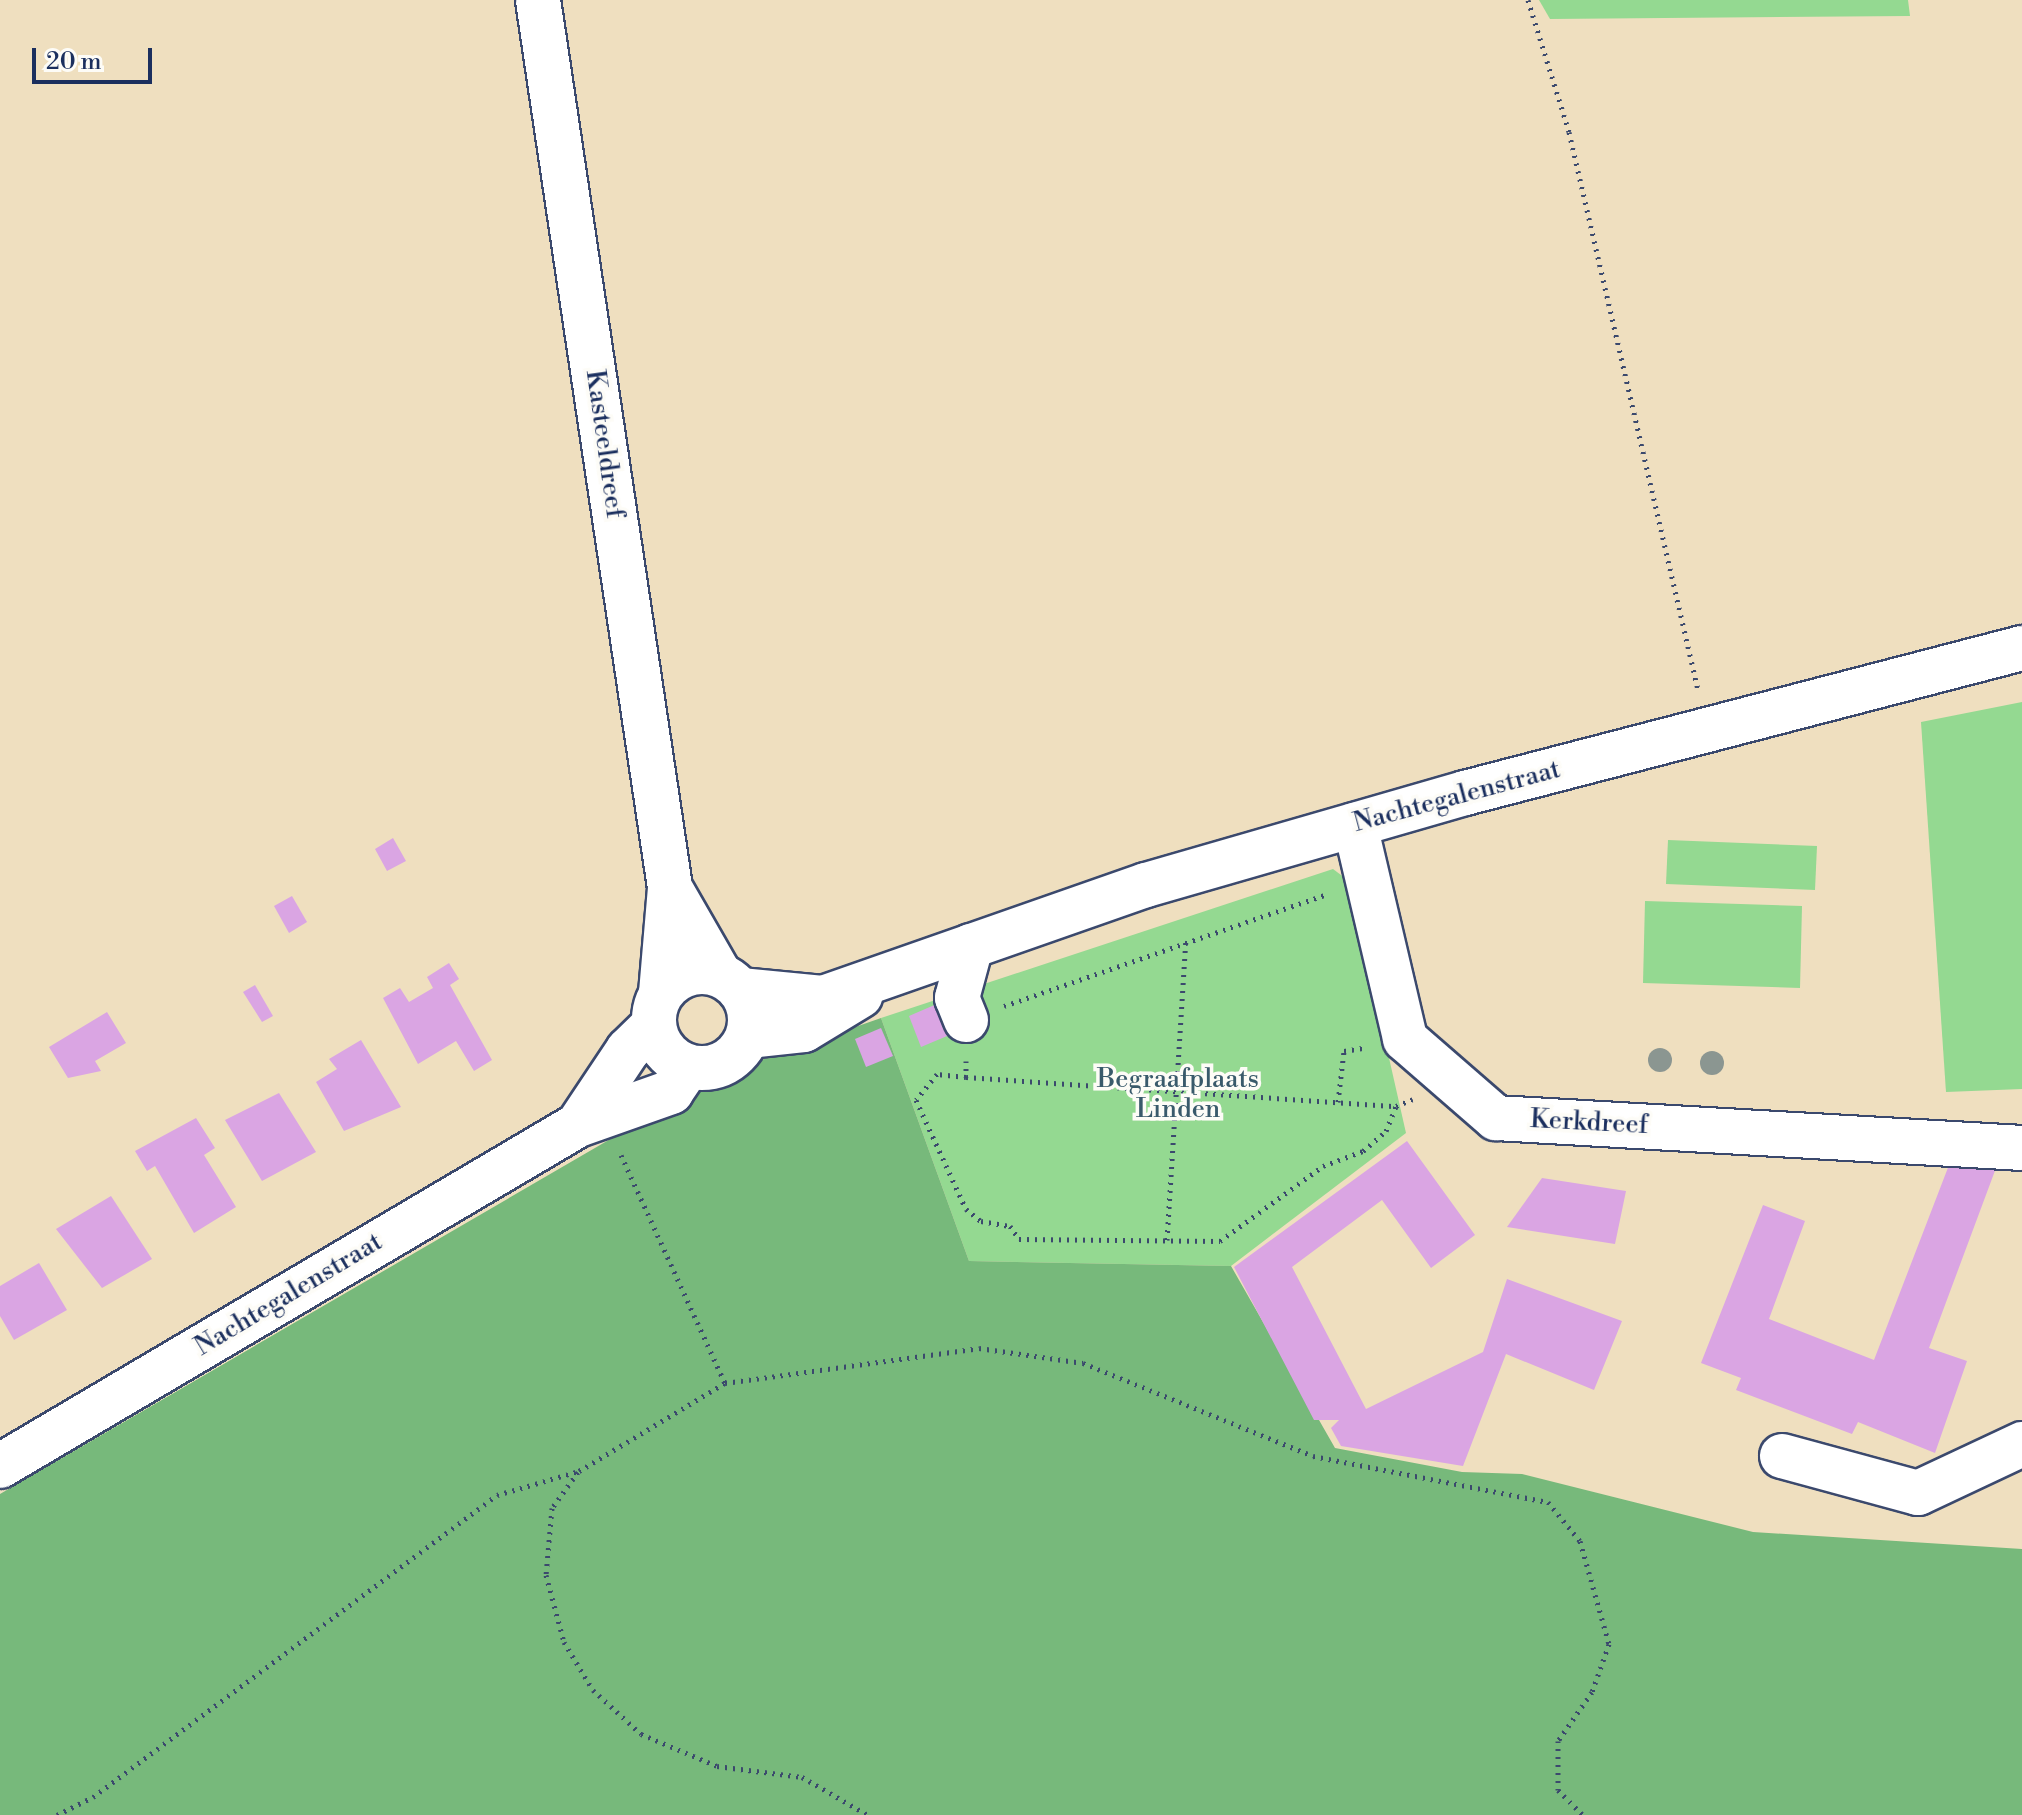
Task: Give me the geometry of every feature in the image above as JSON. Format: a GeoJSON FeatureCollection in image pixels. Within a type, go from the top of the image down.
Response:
{"type":"FeatureCollection","features":[{"type":"Feature","properties":{"kind":"street","name":"Kasteeldreef"},"geometry":{"type":"LineString","coordinates":[[538,0],[670,888],[657,1010]]}},
{"type":"Feature","properties":{"kind":"street","name":"Nachtegalenstraat"},"geometry":{"type":"LineString","coordinates":[[578,1125],[678,977],[730,982],[823,998],[971,946],[1355,825],[2022,648]]}},
{"type":"Feature","properties":{"kind":"street","name":"Kerkdreef"},"geometry":{"type":"LineString","coordinates":[[1355,825],[1405,1039],[1451,1085],[1496,1118],[2022,1148]]}},
{"type":"Feature","properties":{"kind":"street","name":"Kasteeldreef"},"geometry":{"type":"LineString","coordinates":[[670,888],[730,982]]}},
{"type":"Feature","properties":{"kind":"street"},"geometry":{"type":"LineString","coordinates":[[966,1020],[957,998],[971,946]]}},
{"type":"Feature","properties":{"kind":"street","name":"Nachtegalenstraat"},"geometry":{"type":"LineString","coordinates":[[748,1036],[804,1030],[899,973]]}},
{"type":"Feature","properties":{"kind":"street"},"geometry":{"type":"LineString","coordinates":[[657,1010],[669,1056],[688,1067],[727,1062],[748,1036],[730,982]]}},
{"type":"Feature","properties":{"kind":"street","name":"Nachtegalenstraat"},"geometry":{"type":"LineString","coordinates":[[0,1466],[578,1125],[671,1092],[688,1067]]}},
{"type":"Feature","properties":{"kind":"street"},"geometry":{"type":"LineString","coordinates":[[1782,1456],[1918,1493],[2022,1444]]}},
{"type":"Feature","properties":{"kind":"path"},"geometry":{"type":"LineString","coordinates":[[1528,0],[1569,132],[1707,730]]}},
{"type":"Feature","properties":{"kind":"path"},"geometry":{"type":"LineString","coordinates":[[966,1077],[966,1020],[1186,938],[1327,894],[1331,908]]}},
{"type":"Feature","properties":{"kind":"path"},"geometry":{"type":"LineString","coordinates":[[1167,1240],[1186,938]]}},
{"type":"Feature","properties":{"kind":"path"},"geometry":{"type":"LineString","coordinates":[[1338,1102],[1344,1051],[1364,1051],[1361,1036]]}},
{"type":"Feature","properties":{"kind":"path"},"geometry":{"type":"LineString","coordinates":[[1396,1106],[1386,1131],[1363,1151],[1323,1166],[1220,1241],[1019,1239],[1010,1226],[981,1221],[966,1209],[916,1100],[937,1074],[1396,1106],[1451,1085]]}},
{"type":"Feature","properties":{"kind":"path"},"geometry":{"type":"LineString","coordinates":[[578,1125],[627,1166],[725,1383]]}},
{"type":"Feature","properties":{"kind":"path"},"geometry":{"type":"LineString","coordinates":[[57,1815],[93,1797],[497,1495],[579,1471],[725,1383],[979,1348],[1083,1363],[1313,1456],[1548,1502],[1580,1541],[1609,1644],[1592,1692],[1558,1741],[1558,1790],[1583,1815]]}},
{"type":"Feature","properties":{"kind":"path"},"geometry":{"type":"LineString","coordinates":[[579,1471],[552,1508],[546,1575],[564,1642],[593,1690],[641,1734],[717,1766],[802,1777],[868,1815]]}},
{"type":"Feature","properties":{"kind":"green space"},"geometry":{"type":"Polygon","coordinates":[[[1539,0],[1908,0],[1910,16],[1550,19],[1539,0]]]}},
{"type":"Feature","properties":{"kind":"green space"},"geometry":{"type":"Polygon","coordinates":[[[2022,702],[2022,1089],[1946,1092],[1921,722],[2022,702]]]}},
{"type":"Feature","properties":{"kind":"green space"},"geometry":{"type":"Polygon","coordinates":[[[1668,840],[1817,846],[1815,890],[1666,884],[1668,840]]]}},
{"type":"Feature","properties":{"kind":"green space","name":"Begraafplaats Linden"},"geometry":{"type":"Polygon","coordinates":[[[1333,869],[1349,881],[1406,1133],[1231,1266],[969,1261],[881,1018],[1333,869]]]}},
{"type":"Feature","properties":{"kind":"green space"},"geometry":{"type":"Polygon","coordinates":[[[1645,901],[1802,906],[1800,988],[1643,983],[1645,901]]]}},
{"type":"Feature","properties":{"kind":"green space"},"geometry":{"type":"Polygon","coordinates":[[[881,1018],[969,1261],[1231,1266],[1335,1448],[1462,1472],[1522,1474],[1753,1532],[2022,1549],[2022,1815],[0,1815],[0,1494],[724,1073],[881,1018]]]}},
{"type":"Feature","properties":{"kind":"building"},"geometry":{"type":"Polygon","coordinates":[[[393,838],[406,861],[387,871],[375,849],[393,838]]]}},
{"type":"Feature","properties":{"kind":"building"},"geometry":{"type":"Polygon","coordinates":[[[292,896],[307,922],[289,933],[274,906],[292,896]]]}},
{"type":"Feature","properties":{"kind":"building"},"geometry":{"type":"Polygon","coordinates":[[[449,963],[459,979],[450,985],[492,1060],[474,1071],[456,1041],[418,1064],[383,998],[400,988],[409,1002],[433,988],[427,977],[449,963]]]}},
{"type":"Feature","properties":{"kind":"building"},"geometry":{"type":"Polygon","coordinates":[[[255,985],[273,1016],[262,1022],[243,992],[255,985]]]}},
{"type":"Feature","properties":{"kind":"building"},"geometry":{"type":"Polygon","coordinates":[[[946,1000],[959,1031],[921,1047],[909,1016],[946,1000]]]}},
{"type":"Feature","properties":{"kind":"building"},"geometry":{"type":"Polygon","coordinates":[[[107,1012],[126,1043],[95,1061],[101,1071],[68,1078],[49,1047],[107,1012]]]}},
{"type":"Feature","properties":{"kind":"building"},"geometry":{"type":"Polygon","coordinates":[[[881,1028],[893,1056],[866,1067],[855,1039],[881,1028]]]}},
{"type":"Feature","properties":{"kind":"building"},"geometry":{"type":"Polygon","coordinates":[[[361,1040],[401,1107],[344,1131],[316,1082],[337,1069],[329,1059],[361,1040]]]}},
{"type":"Feature","properties":{"kind":"building"},"geometry":{"type":"Polygon","coordinates":[[[279,1093],[316,1152],[262,1181],[225,1120],[279,1093]]]}},
{"type":"Feature","properties":{"kind":"building"},"geometry":{"type":"Polygon","coordinates":[[[196,1118],[215,1148],[204,1155],[236,1207],[194,1233],[155,1166],[147,1171],[135,1151],[196,1118]]]}},
{"type":"Feature","properties":{"kind":"building"},"geometry":{"type":"Polygon","coordinates":[[[1407,1141],[1475,1235],[1431,1268],[1382,1200],[1292,1267],[1366,1409],[1483,1352],[1507,1279],[1622,1321],[1594,1390],[1506,1354],[1463,1466],[1341,1446],[1331,1428],[1339,1420],[1314,1420],[1234,1267],[1407,1141]]]}},
{"type":"Feature","properties":{"kind":"building"},"geometry":{"type":"Polygon","coordinates":[[[1949,1165],[1996,1168],[1929,1348],[1967,1361],[1935,1453],[1858,1422],[1852,1434],[1736,1390],[1741,1378],[1701,1363],[1763,1205],[1805,1221],[1769,1319],[1874,1360],[1949,1165]]]}},
{"type":"Feature","properties":{"kind":"building"},"geometry":{"type":"Polygon","coordinates":[[[1542,1178],[1626,1191],[1615,1244],[1507,1227],[1542,1178]]]}},
{"type":"Feature","properties":{"kind":"building"},"geometry":{"type":"Polygon","coordinates":[[[111,1196],[152,1259],[102,1288],[56,1229],[111,1196]]]}},
{"type":"Feature","properties":{"kind":"building"},"geometry":{"type":"Polygon","coordinates":[[[39,1263],[67,1310],[14,1340],[0,1316],[0,1286],[39,1263]]]}}]}
